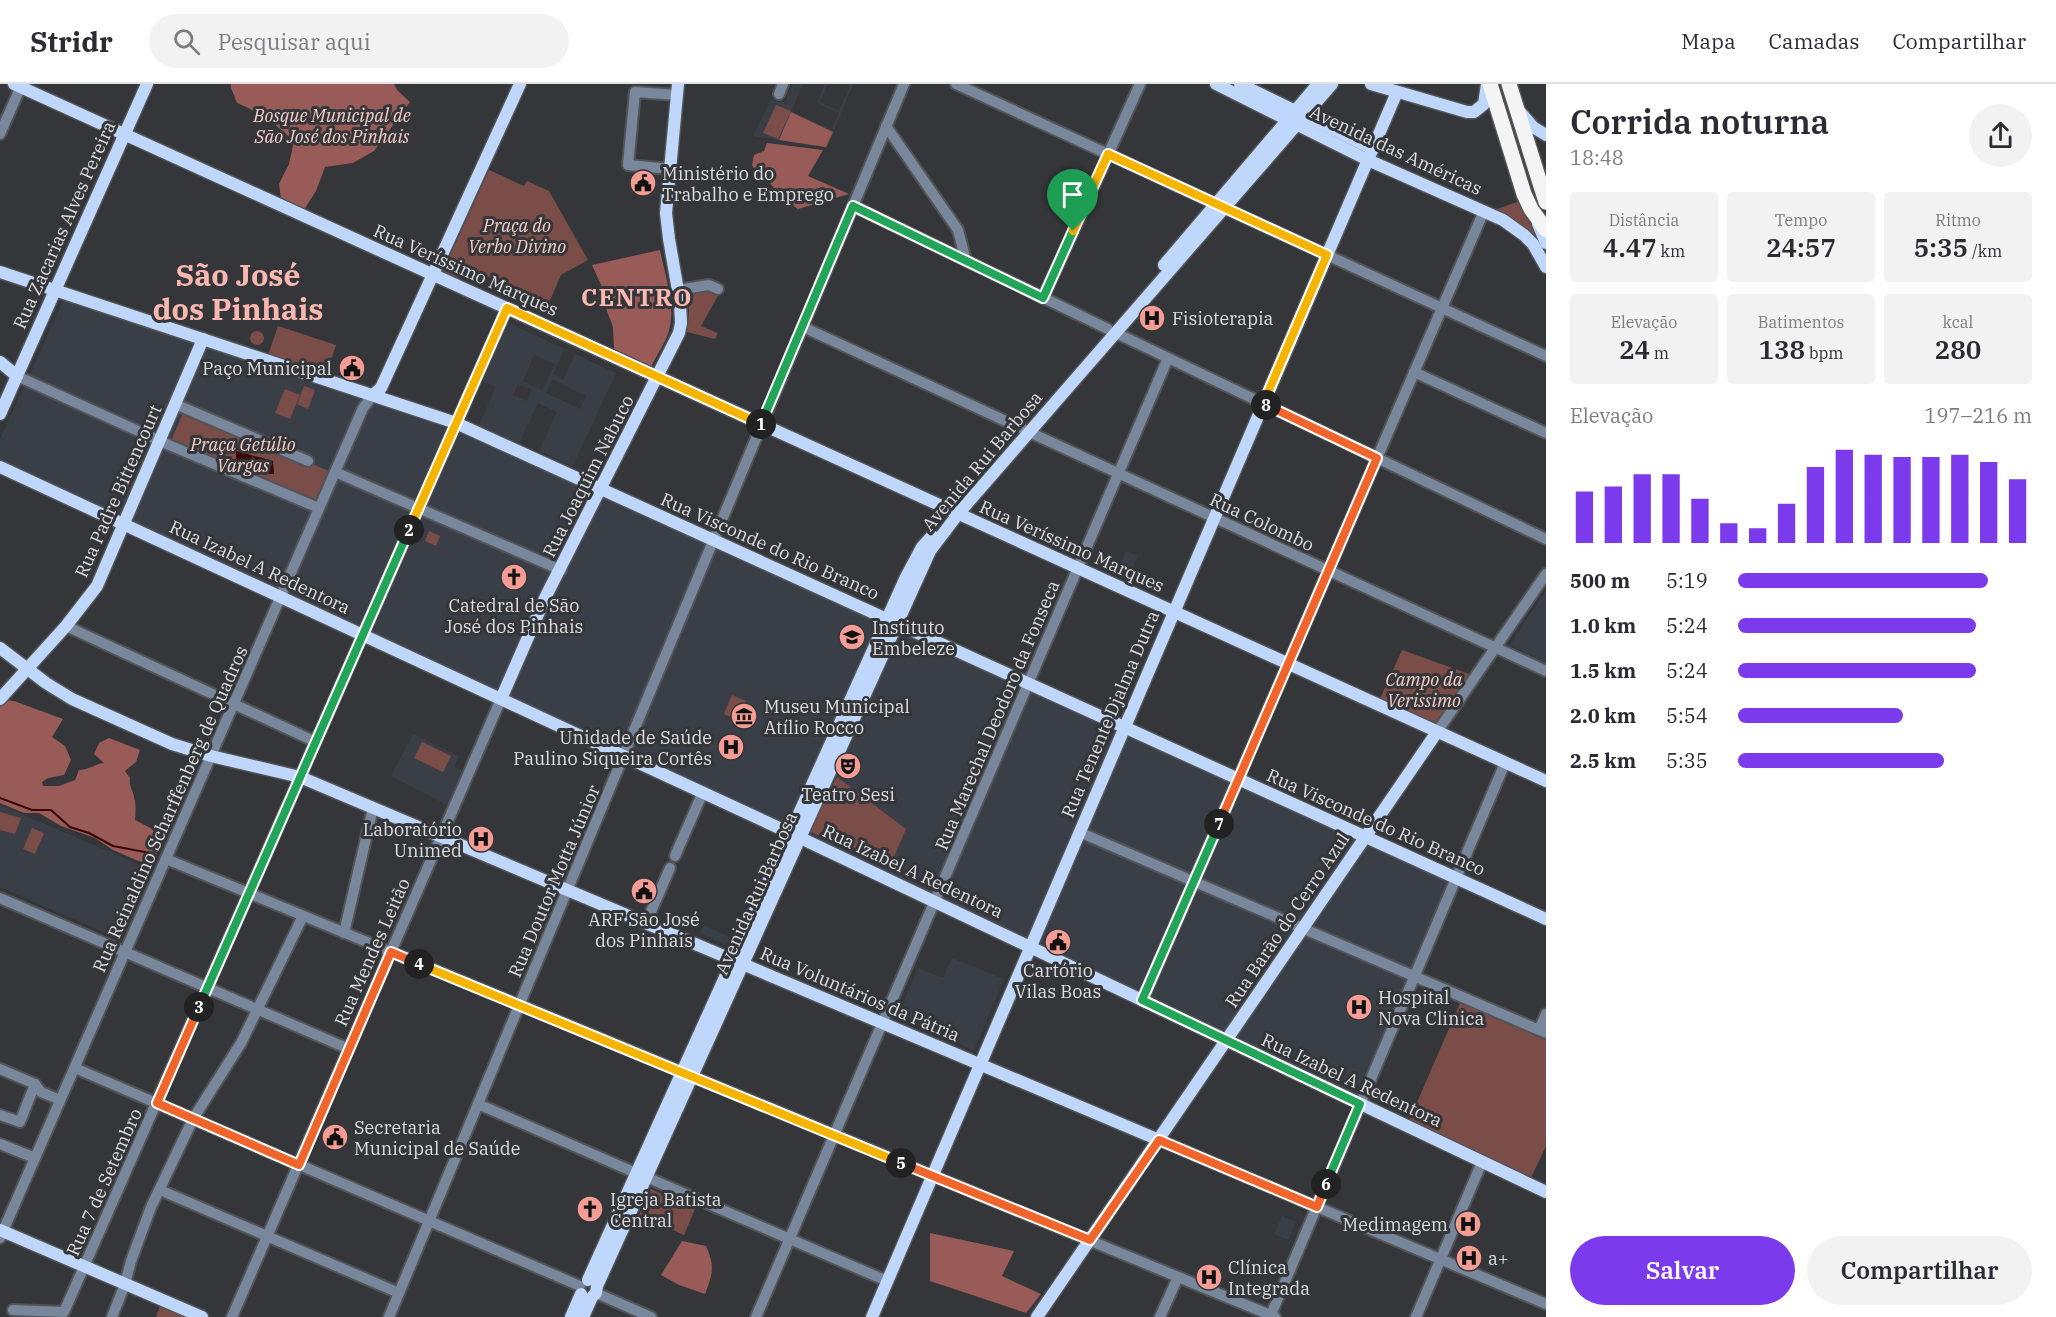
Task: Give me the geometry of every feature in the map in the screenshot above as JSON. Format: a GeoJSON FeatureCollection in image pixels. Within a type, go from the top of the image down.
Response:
{"type":"FeatureCollection","features":[{"type":"Feature","properties":{"kind":"highway"},"geometry":{"type":"LineString","coordinates":[[1489,84],[1524,194],[1531,209],[1546,230]]}},
{"type":"Feature","properties":{"kind":"highway"},"geometry":{"type":"LineString","coordinates":[[1509,84],[1546,202]]}},
{"type":"Feature","properties":{"kind":"main road","name":"Rua Zacarias Alves Pereira"},"geometry":{"type":"LineString","coordinates":[[0,414],[147,84]]}},
{"type":"Feature","properties":{"kind":"main road"},"geometry":{"type":"LineString","coordinates":[[373,395],[381,388],[520,84]]}},
{"type":"Feature","properties":{"kind":"main road","name":"Avenida das Américas"},"geometry":{"type":"LineString","coordinates":[[1216,84],[1296,117],[1503,220],[1533,244],[1546,267]]}},
{"type":"Feature","properties":{"kind":"main road","name":"Avenida das Américas"},"geometry":{"type":"LineString","coordinates":[[1240,84],[1296,117]]}},
{"type":"Feature","properties":{"kind":"main road","name":"Avenida Rui Barbosa"},"geometry":{"type":"LineString","coordinates":[[571,1317],[589,1289],[892,622],[930,550],[955,512],[1296,117],[1318,84]]}},
{"type":"Feature","properties":{"kind":"main road","name":"Avenida Rui Barbosa"},"geometry":{"type":"LineString","coordinates":[[1296,117],[1332,84]]}},
{"type":"Feature","properties":{"kind":"main road"},"geometry":{"type":"LineString","coordinates":[[1371,84],[1461,112],[1474,112],[1484,104],[1489,84]]}},
{"type":"Feature","properties":{"kind":"main road","name":"Rua Veríssimo Marques"},"geometry":{"type":"LineString","coordinates":[[19,85],[1546,781]]}},
{"type":"Feature","properties":{"kind":"main road","name":"Rua Joaquim Nabuco"},"geometry":{"type":"LineString","coordinates":[[544,600],[679,333],[681,313],[667,227],[677,90]]}},
{"type":"Feature","properties":{"kind":"main road","name":"Rua Tenente Djalma Dutra"},"geometry":{"type":"LineString","coordinates":[[872,1317],[1397,92]]}},
{"type":"Feature","properties":{"kind":"main road"},"geometry":{"type":"LineString","coordinates":[[1516,108],[1533,127],[1546,135]]}},
{"type":"Feature","properties":{"kind":"main road"},"geometry":{"type":"LineString","coordinates":[[1531,209],[1546,243]]}},
{"type":"Feature","properties":{"kind":"main road","name":"Rua Visconde do Rio Branco"},"geometry":{"type":"LineString","coordinates":[[0,272],[456,423],[1546,919]]}},
{"type":"Feature","properties":{"kind":"main road","name":"Rua Padre Bittencourt"},"geometry":{"type":"LineString","coordinates":[[0,699],[66,626],[97,586],[203,339]]}},
{"type":"Feature","properties":{"kind":"main road"},"geometry":{"type":"LineString","coordinates":[[0,362],[17,376]]}},
{"type":"Feature","properties":{"kind":"main road","name":"Rua Izabel A Redentora"},"geometry":{"type":"LineString","coordinates":[[0,467],[703,792],[1546,1192]]}},
{"type":"Feature","properties":{"kind":"main road","name":"Rua Mendes Leitão"},"geometry":{"type":"LineString","coordinates":[[501,699],[544,600]]}},
{"type":"Feature","properties":{"kind":"main road","name":"Rua Voluntários da Pátria"},"geometry":{"type":"LineString","coordinates":[[0,648],[72,699],[172,744],[211,756],[300,777],[1159,1140]]}},
{"type":"Feature","properties":{"kind":"main road","name":"Rua Barão do Cerro Azul"},"geometry":{"type":"LineString","coordinates":[[1037,1317],[1437,732]]}},
{"type":"Feature","properties":{"kind":"main road"},"geometry":{"type":"LineString","coordinates":[[1,1233],[85,1266],[202,1317]]}},
{"type":"Feature","properties":{"kind":"main road","name":"Avenida Rui Barbosa"},"geometry":{"type":"LineString","coordinates":[[582,1317],[589,1289]]}},
{"type":"Feature","properties":{"kind":"street","name":"Rua Doutor Motta Júnior"},"geometry":{"type":"LineString","coordinates":[[389,1317],[904,84]]}},
{"type":"Feature","properties":{"kind":"street"},"geometry":{"type":"LineString","coordinates":[[956,84],[1546,356]]}},
{"type":"Feature","properties":{"kind":"street"},"geometry":{"type":"LineString","coordinates":[[1043,298],[1140,84]]}},
{"type":"Feature","properties":{"kind":"street"},"geometry":{"type":"LineString","coordinates":[[0,134],[19,85]]}},
{"type":"Feature","properties":{"kind":"street"},"geometry":{"type":"LineString","coordinates":[[670,169],[628,165],[635,92],[677,90]]}},
{"type":"Feature","properties":{"kind":"street"},"geometry":{"type":"LineString","coordinates":[[886,126],[958,230],[966,261]]}},
{"type":"Feature","properties":{"kind":"street"},"geometry":{"type":"LineString","coordinates":[[853,206],[1546,539]]}},
{"type":"Feature","properties":{"kind":"street"},"geometry":{"type":"LineString","coordinates":[[1142,1000],[1484,211]]}},
{"type":"Feature","properties":{"kind":"street"},"geometry":{"type":"LineString","coordinates":[[678,290],[709,285],[718,289]]}},
{"type":"Feature","properties":{"kind":"street","name":"Rua 7 de Setembro"},"geometry":{"type":"LineString","coordinates":[[13,1310],[64,1312],[507,308]]}},
{"type":"Feature","properties":{"kind":"street","name":"Rua Colombo"},"geometry":{"type":"LineString","coordinates":[[803,327],[1546,671]]}},
{"type":"Feature","properties":{"kind":"street","name":"Rua Marechal Deodoro da Fonseca"},"geometry":{"type":"LineString","coordinates":[[756,1317],[1168,358]]}},
{"type":"Feature","properties":{"kind":"street"},"geometry":{"type":"LineString","coordinates":[[1414,372],[1546,433]]}},
{"type":"Feature","properties":{"kind":"street"},"geometry":{"type":"LineString","coordinates":[[17,376],[160,441],[319,508]]}},
{"type":"Feature","properties":{"kind":"street","name":"Rua Reinaldino Scharffenberg de Quadros"},"geometry":{"type":"LineString","coordinates":[[1,1233],[366,402],[373,395]]}},
{"type":"Feature","properties":{"kind":"street"},"geometry":{"type":"LineString","coordinates":[[175,404],[308,461]]}},
{"type":"Feature","properties":{"kind":"street"},"geometry":{"type":"LineString","coordinates":[[335,472],[561,570]]}},
{"type":"Feature","properties":{"kind":"street","name":"Rua Barão do Cerro Azul"},"geometry":{"type":"LineString","coordinates":[[1437,732],[1546,574]]}},
{"type":"Feature","properties":{"kind":"street"},"geometry":{"type":"LineString","coordinates":[[66,626],[316,742]]}},
{"type":"Feature","properties":{"kind":"street","name":"Rua Mendes Leitão"},"geometry":{"type":"LineString","coordinates":[[232,1317],[501,699]]}},
{"type":"Feature","properties":{"kind":"street"},"geometry":{"type":"LineString","coordinates":[[166,860],[1272,1316],[1505,763]]}},
{"type":"Feature","properties":{"kind":"street"},"geometry":{"type":"LineString","coordinates":[[675,855],[703,792]]}},
{"type":"Feature","properties":{"kind":"street"},"geometry":{"type":"LineString","coordinates":[[344,933],[373,808]]}},
{"type":"Feature","properties":{"kind":"street"},"geometry":{"type":"LineString","coordinates":[[1079,832],[1543,1031],[1546,1014]]}},
{"type":"Feature","properties":{"kind":"street"},"geometry":{"type":"LineString","coordinates":[[646,923],[670,868]]}},
{"type":"Feature","properties":{"kind":"street"},"geometry":{"type":"LineString","coordinates":[[0,898],[349,1049]]}},
{"type":"Feature","properties":{"kind":"street"},"geometry":{"type":"LineString","coordinates":[[112,1317],[142,1229],[160,1190],[194,1119],[233,1057],[303,916]]}},
{"type":"Feature","properties":{"kind":"street"},"geometry":{"type":"LineString","coordinates":[[75,1068],[651,1317]]}},
{"type":"Feature","properties":{"kind":"street"},"geometry":{"type":"LineString","coordinates":[[0,1069],[35,1084],[41,1092],[60,1100]]}},
{"type":"Feature","properties":{"kind":"street"},"geometry":{"type":"LineString","coordinates":[[0,1116],[20,1122],[35,1084]]}},
{"type":"Feature","properties":{"kind":"street"},"geometry":{"type":"LineString","coordinates":[[478,1104],[887,1281]]}},
{"type":"Feature","properties":{"kind":"street","name":"Rua Voluntários da Pátria"},"geometry":{"type":"LineString","coordinates":[[1159,1140],[1546,1304]]}},
{"type":"Feature","properties":{"kind":"street"},"geometry":{"type":"LineString","coordinates":[[0,1144],[35,1158]]}},
{"type":"Feature","properties":{"kind":"street"},"geometry":{"type":"LineString","coordinates":[[1416,1317],[1482,1162]]}},
{"type":"Feature","properties":{"kind":"street"},"geometry":{"type":"LineString","coordinates":[[160,1190],[399,1293]]}},
{"type":"Feature","properties":{"kind":"street"},"geometry":{"type":"LineString","coordinates":[[1160,1317],[1178,1277]]}},
{"type":"Feature","properties":{"kind":"shaded area"},"geometry":{"type":"Polygon","coordinates":[[[793,84],[803,84],[791,111],[832,130],[839,113],[817,103],[825,84],[828,84],[820,102],[839,111],[853,84],[827,148],[753,136],[771,100],[785,102],[793,84]]]}},
{"type":"Feature","properties":{"kind":"shaded area"},"geometry":{"type":"Polygon","coordinates":[[[68,291],[450,415],[1453,869],[1356,1097],[0,460],[0,439],[68,291]]]}},
{"type":"Feature","properties":{"kind":"shaded area"},"geometry":{"type":"Polygon","coordinates":[[[507,322],[616,373],[573,466],[539,451],[557,412],[538,403],[519,443],[479,425],[496,387],[480,380],[507,322]],[[564,350],[553,374],[563,380],[575,354],[564,350]],[[534,355],[523,381],[542,390],[555,364],[534,355]],[[552,379],[546,393],[580,409],[586,396],[552,379]],[[518,384],[513,395],[527,401],[532,390],[518,384]]]}},
{"type":"Feature","properties":{"kind":"shaded area"},"geometry":{"type":"Polygon","coordinates":[[[236,451],[273,461],[274,474],[269,474],[267,465],[254,473],[236,466],[236,451]]]}},
{"type":"Feature","properties":{"kind":"shaded area"},"geometry":{"type":"Polygon","coordinates":[[[1126,551],[1138,556],[1128,580],[1115,575],[1126,551]]]}},
{"type":"Feature","properties":{"kind":"shaded area"},"geometry":{"type":"Polygon","coordinates":[[[1546,590],[1546,663],[1510,645],[1546,590]]]}},
{"type":"Feature","properties":{"kind":"shaded area"},"geometry":{"type":"Polygon","coordinates":[[[413,734],[459,756],[454,767],[462,771],[447,805],[391,776],[413,734]]]}},
{"type":"Feature","properties":{"kind":"shaded area"},"geometry":{"type":"Polygon","coordinates":[[[0,805],[150,869],[120,939],[0,887],[0,805]]]}},
{"type":"Feature","properties":{"kind":"shaded area"},"geometry":{"type":"Polygon","coordinates":[[[704,925],[730,937],[726,945],[700,933],[704,925]]]}},
{"type":"Feature","properties":{"kind":"shaded area"},"geometry":{"type":"Polygon","coordinates":[[[952,958],[1004,979],[974,1050],[897,1017],[918,968],[943,978],[952,958]]]}},
{"type":"Feature","properties":{"kind":"shaded area"},"geometry":{"type":"Polygon","coordinates":[[[1282,1216],[1296,1222],[1288,1240],[1274,1234],[1282,1216]]]}},
{"type":"Feature","properties":{"kind":"green space","name":"Bosque Municipal de São José dos Pinhais"},"geometry":{"type":"Polygon","coordinates":[[[231,84],[394,84],[410,102],[374,151],[353,163],[325,167],[316,191],[304,210],[281,199],[279,184],[289,164],[294,141],[267,119],[237,103],[231,84]]]}},
{"type":"Feature","properties":{"kind":"green space"},"geometry":{"type":"Polygon","coordinates":[[[776,105],[791,111],[778,139],[763,133],[776,105]]]}},
{"type":"Feature","properties":{"kind":"green space"},"geometry":{"type":"Polygon","coordinates":[[[791,112],[833,132],[826,147],[779,140],[791,112]]]}},
{"type":"Feature","properties":{"kind":"green space"},"geometry":{"type":"Polygon","coordinates":[[[767,143],[823,150],[808,176],[849,194],[798,209],[778,192],[763,171],[755,170],[752,165],[754,155],[764,151],[767,143]]]}},
{"type":"Feature","properties":{"kind":"green space","name":"Praça do Verbo Divino"},"geometry":{"type":"Polygon","coordinates":[[[489,170],[524,186],[527,181],[549,191],[588,260],[561,275],[549,303],[475,271],[454,279],[442,273],[489,170]]]}},
{"type":"Feature","properties":{"kind":"green space"},"geometry":{"type":"Polygon","coordinates":[[[1520,201],[1536,237],[1497,209],[1520,201]]]}},
{"type":"Feature","properties":{"kind":"green space"},"geometry":{"type":"Polygon","coordinates":[[[660,250],[671,302],[671,313],[668,334],[651,367],[614,349],[613,327],[602,298],[602,287],[592,265],[660,250]]]}},
{"type":"Feature","properties":{"kind":"green space"},"geometry":{"type":"Polygon","coordinates":[[[708,290],[719,294],[701,326],[718,333],[715,339],[687,332],[689,311],[687,297],[691,293],[708,290]]]}},
{"type":"Feature","properties":{"kind":"green space"},"geometry":{"type":"Polygon","coordinates":[[[278,326],[336,345],[327,374],[268,355],[278,326]]]}},
{"type":"Feature","properties":{"kind":"green space"},"geometry":{"type":"Polygon","coordinates":[[[257,331],[262,333],[264,338],[262,343],[257,345],[252,343],[250,338],[252,333],[257,331]]]}},
{"type":"Feature","properties":{"kind":"green space"},"geometry":{"type":"Polygon","coordinates":[[[304,386],[315,390],[308,409],[297,404],[304,386]]]}},
{"type":"Feature","properties":{"kind":"green space"},"geometry":{"type":"Polygon","coordinates":[[[285,389],[300,395],[290,419],[275,413],[285,389]]]}},
{"type":"Feature","properties":{"kind":"green space","name":"Praça Getúlio Vargas"},"geometry":{"type":"Polygon","coordinates":[[[185,409],[333,473],[318,507],[170,443],[185,409]]]}},
{"type":"Feature","properties":{"kind":"green space"},"geometry":{"type":"Polygon","coordinates":[[[429,531],[440,536],[436,546],[425,541],[429,531]]]}},
{"type":"Feature","properties":{"kind":"green space","name":"Campo da Verissimo"},"geometry":{"type":"Polygon","coordinates":[[[1402,650],[1472,675],[1436,728],[1378,703],[1402,650]]]}},
{"type":"Feature","properties":{"kind":"green space"},"geometry":{"type":"Polygon","coordinates":[[[732,695],[746,701],[738,720],[724,714],[732,695]]]}},
{"type":"Feature","properties":{"kind":"green space"},"geometry":{"type":"Polygon","coordinates":[[[4,700],[14,701],[63,719],[52,737],[65,746],[71,760],[64,775],[48,778],[42,782],[43,786],[59,786],[75,780],[79,770],[104,763],[94,754],[99,743],[109,738],[140,750],[136,762],[125,771],[130,778],[135,800],[135,820],[166,836],[150,866],[113,850],[95,838],[61,826],[39,813],[24,813],[0,803],[0,706],[4,700]]]}},
{"type":"Feature","properties":{"kind":"green space"},"geometry":{"type":"Polygon","coordinates":[[[422,742],[451,756],[443,772],[414,758],[422,742]]]}},
{"type":"Feature","properties":{"kind":"green space"},"geometry":{"type":"Polygon","coordinates":[[[837,777],[906,829],[889,868],[809,831],[837,777]]]}},
{"type":"Feature","properties":{"kind":"green space"},"geometry":{"type":"Polygon","coordinates":[[[0,812],[21,818],[15,834],[0,830],[0,812]]]}},
{"type":"Feature","properties":{"kind":"green space"},"geometry":{"type":"Polygon","coordinates":[[[32,828],[44,833],[35,854],[23,849],[32,828]]]}},
{"type":"Feature","properties":{"kind":"green space"},"geometry":{"type":"Polygon","coordinates":[[[1461,1001],[1546,1038],[1546,1146],[1530,1180],[1408,1123],[1461,1001]]]}},
{"type":"Feature","properties":{"kind":"green space"},"geometry":{"type":"Polygon","coordinates":[[[651,1189],[695,1209],[684,1235],[639,1215],[651,1189]]]}},
{"type":"Feature","properties":{"kind":"green space"},"geometry":{"type":"Polygon","coordinates":[[[930,1233],[1014,1251],[1002,1276],[1041,1294],[1026,1313],[930,1281],[930,1233]]]}},
{"type":"Feature","properties":{"kind":"green space"},"geometry":{"type":"Polygon","coordinates":[[[682,1241],[706,1246],[712,1270],[705,1294],[679,1285],[661,1275],[682,1241]]]}},
{"type":"Feature","properties":{"kind":"green space"},"geometry":{"type":"Polygon","coordinates":[[[161,1303],[195,1317],[156,1317],[161,1303]]]}},
{"type":"Feature","properties":{"kind":"waterway"},"geometry":{"type":"LineString","coordinates":[[0,798],[32,810],[51,810],[70,827],[89,833],[113,846],[150,853]]}},
{"type":"Feature","properties":{"kind":"place","name":"Ministério do Trabalho e Emprego"},"geometry":{"type":"Point","coordinates":[643,183]}},
{"type":"Feature","properties":{"kind":"place","name":"Fisioterapia"},"geometry":{"type":"Point","coordinates":[1152,318]}},
{"type":"Feature","properties":{"kind":"place","name":"Paço Municipal"},"geometry":{"type":"Point","coordinates":[352,368]}},
{"type":"Feature","properties":{"kind":"place","name":"Catedral de São José dos Pinhais"},"geometry":{"type":"Point","coordinates":[514,577]}},
{"type":"Feature","properties":{"kind":"place","name":"Instituto Embeleze"},"geometry":{"type":"Point","coordinates":[852,637]}},
{"type":"Feature","properties":{"kind":"place","name":"Museu Municipal Atílio Rocco"},"geometry":{"type":"Point","coordinates":[744,716]}},
{"type":"Feature","properties":{"kind":"place","name":"Unidade de Saúde Paulino Siqueira Cortês"},"geometry":{"type":"Point","coordinates":[731,747]}},
{"type":"Feature","properties":{"kind":"place","name":"Teatro Sesi"},"geometry":{"type":"Point","coordinates":[848,766]}},
{"type":"Feature","properties":{"kind":"place","name":"Laboratório Unimed"},"geometry":{"type":"Point","coordinates":[481,839]}},
{"type":"Feature","properties":{"kind":"place","name":"ARF São José dos Pinhais"},"geometry":{"type":"Point","coordinates":[644,891]}},
{"type":"Feature","properties":{"kind":"place","name":"Cartório Vilas Boas"},"geometry":{"type":"Point","coordinates":[1058,942]}},
{"type":"Feature","properties":{"kind":"place","name":"Hospital Nova Clinica"},"geometry":{"type":"Point","coordinates":[1359,1007]}},
{"type":"Feature","properties":{"kind":"place","name":"Secretaria Municipal de Saúde"},"geometry":{"type":"Point","coordinates":[335,1137]}},
{"type":"Feature","properties":{"kind":"place","name":"Igreja Batista Central"},"geometry":{"type":"Point","coordinates":[590,1209]}},
{"type":"Feature","properties":{"kind":"place","name":"Medimagem"},"geometry":{"type":"Point","coordinates":[1468,1224]}},
{"type":"Feature","properties":{"kind":"place","name":"a+"},"geometry":{"type":"Point","coordinates":[1469,1258]}},
{"type":"Feature","properties":{"kind":"place","name":"Clínica Integrada"},"geometry":{"type":"Point","coordinates":[1209,1277]}},
{"type":"Feature","properties":{"kind":"district","name":"São José dos Pinhais"},"geometry":{"type":"Point","coordinates":[238,292]}},
{"type":"Feature","properties":{"kind":"district","name":"CENTRO"},"geometry":{"type":"Point","coordinates":[637,297]}},
{"type":"Feature","properties":{"kind":"route"},"geometry":{"type":"LineString","coordinates":[[1108,154],[1327,255],[1263,404],[1377,458],[1142,1000],[1360,1104],[1317,1207],[1159,1140],[1090,1240],[391,952],[299,1165],[157,1103],[507,308],[762,425],[853,206],[1043,298],[1073,231],[1108,154]]}}]}
